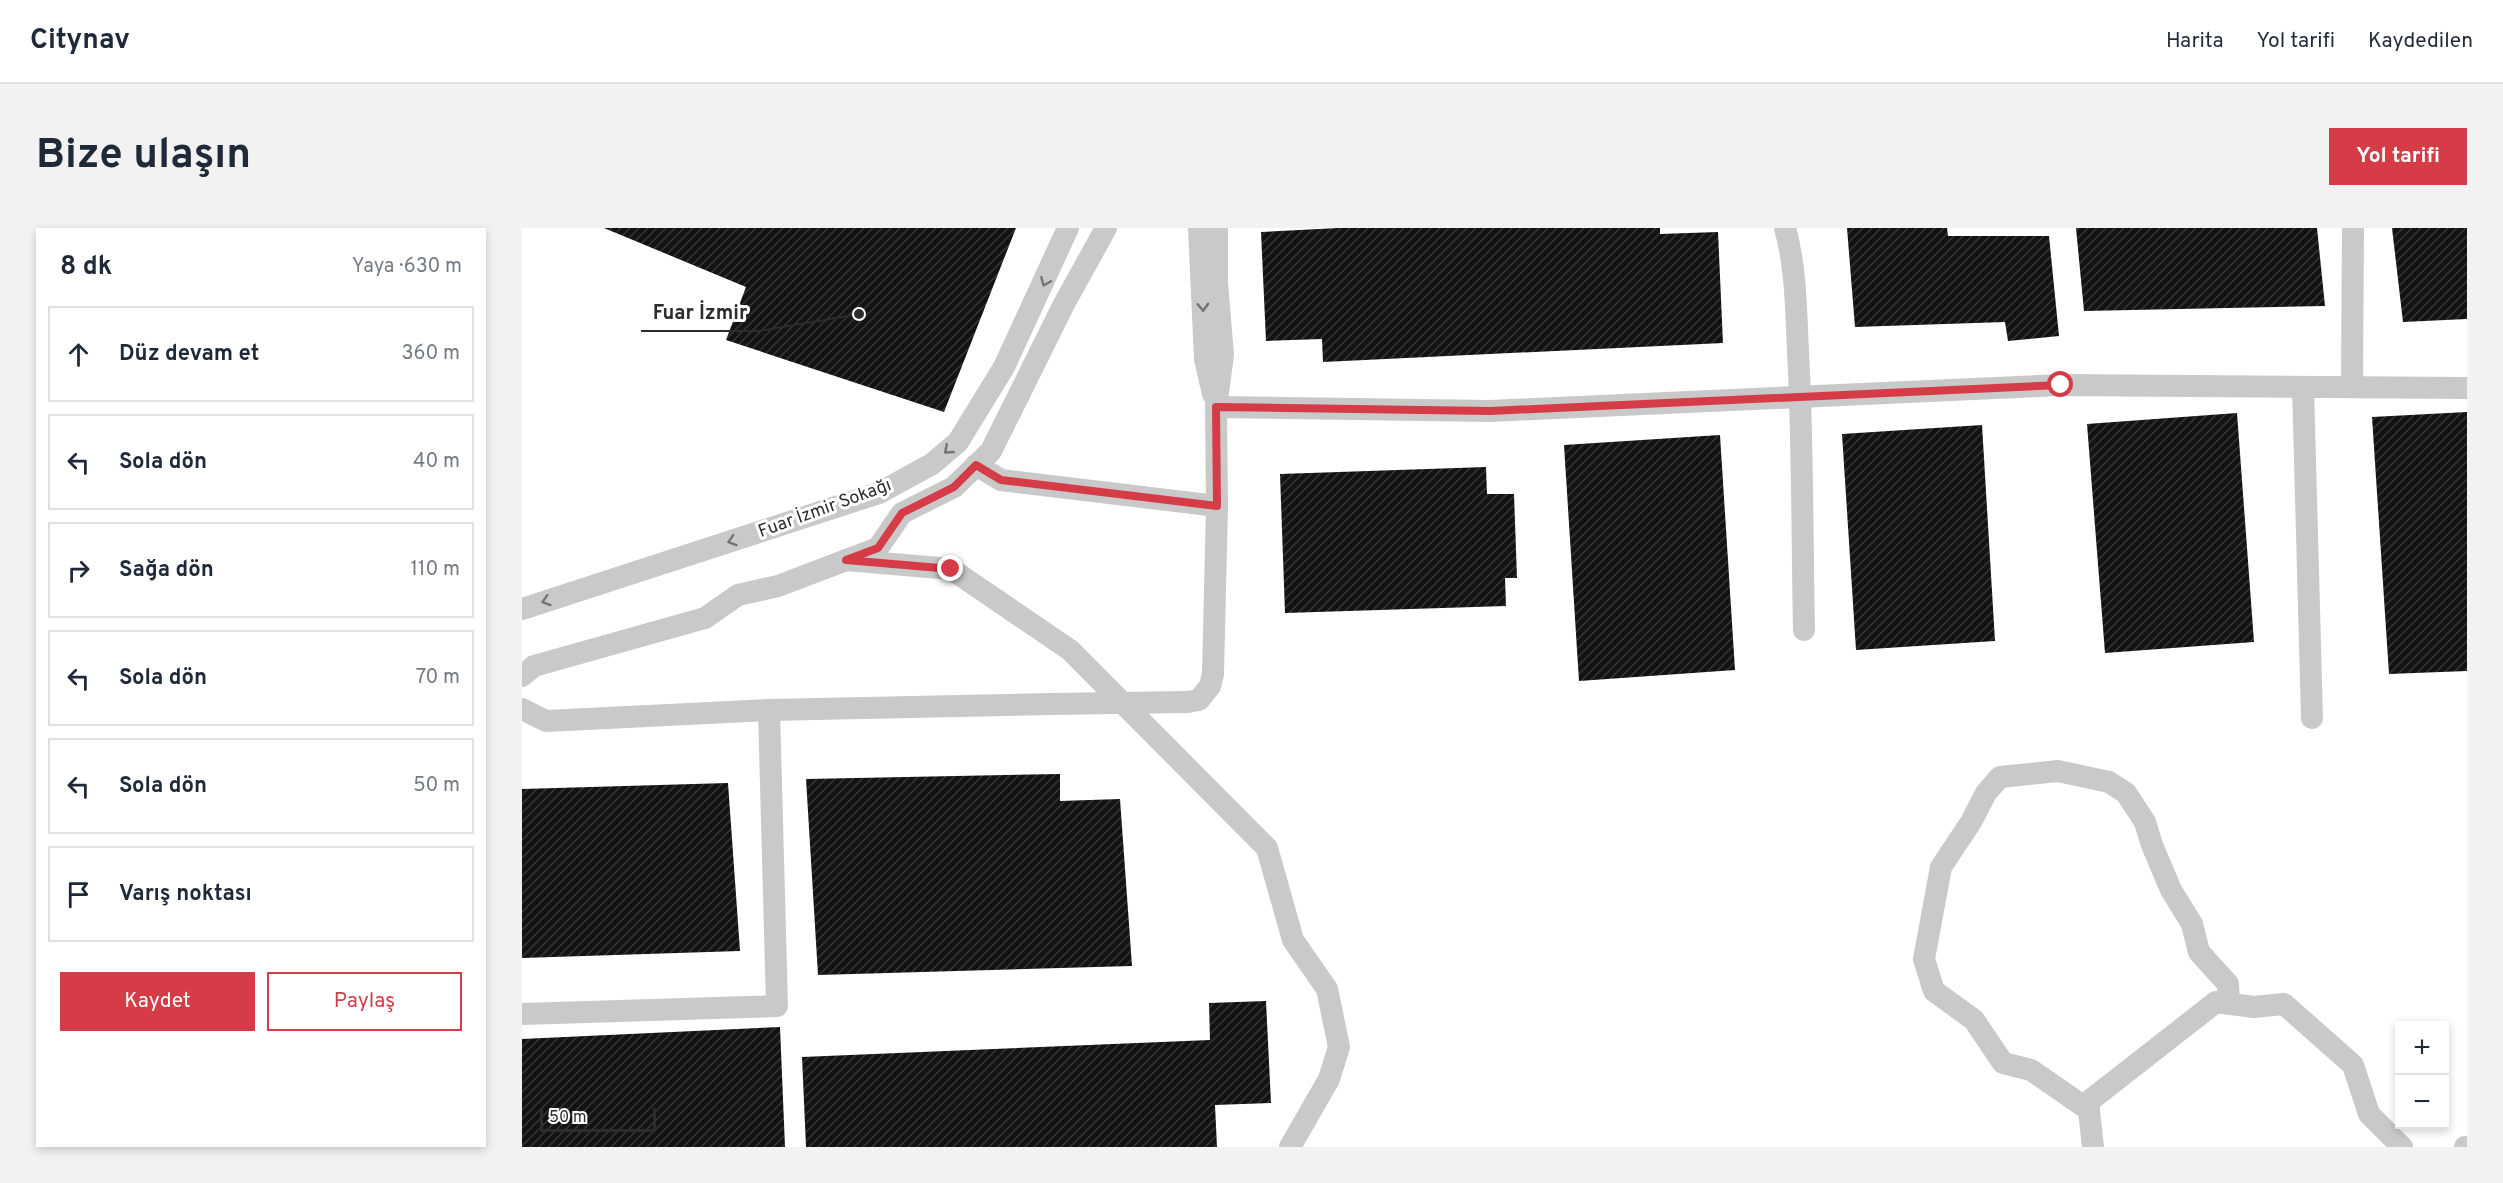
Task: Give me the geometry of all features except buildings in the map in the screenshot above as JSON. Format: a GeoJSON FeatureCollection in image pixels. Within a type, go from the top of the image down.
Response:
{"type":"FeatureCollection","features":[{"type":"Feature","properties":{"kind":"street","name":"Fuar İzmir Sokağı"},"geometry":{"type":"LineString","coordinates":[[522,609],[879,493],[932,464],[958,442],[1004,367],[1068,228]]}},
{"type":"Feature","properties":{"kind":"street"},"geometry":{"type":"LineString","coordinates":[[522,676],[534,666],[705,618],[738,595],[778,586],[878,548],[902,513],[954,487],[990,451],[1064,304],[1106,228]]}},
{"type":"Feature","properties":{"kind":"street"},"geometry":{"type":"LineString","coordinates":[[1199,228],[1205,359],[1216,407]]}},
{"type":"Feature","properties":{"kind":"street"},"geometry":{"type":"LineString","coordinates":[[522,709],[546,721],[769,710],[1199,700],[1210,687],[1213,674],[1217,506],[1216,407],[1223,355],[1217,283],[1217,228]]}},
{"type":"Feature","properties":{"kind":"street"},"geometry":{"type":"LineString","coordinates":[[1785,228],[1790,246],[1794,286],[1800,396],[1804,630]]}},
{"type":"Feature","properties":{"kind":"street"},"geometry":{"type":"LineString","coordinates":[[2352,387],[2353,228]]}},
{"type":"Feature","properties":{"kind":"street"},"geometry":{"type":"LineString","coordinates":[[1216,407],[1490,411],[2061,385],[2467,388]]}},
{"type":"Feature","properties":{"kind":"street"},"geometry":{"type":"LineString","coordinates":[[2303,387],[2312,718]]}},
{"type":"Feature","properties":{"kind":"street"},"geometry":{"type":"LineString","coordinates":[[976,465],[1001,480],[1217,506]]}},
{"type":"Feature","properties":{"kind":"street"},"geometry":{"type":"LineString","coordinates":[[846,560],[951,569],[1070,650],[1267,849],[1293,940],[1327,989],[1338,1047],[1329,1079],[1290,1147]]}},
{"type":"Feature","properties":{"kind":"street"},"geometry":{"type":"LineString","coordinates":[[522,1014],[777,1006],[769,710]]}},
{"type":"Feature","properties":{"kind":"street"},"geometry":{"type":"LineString","coordinates":[[2089,1110],[2031,1070],[2003,1063],[1974,1020],[1934,991],[1924,959],[1941,867],[1971,822],[1986,793],[2000,777],[2058,771],[2109,782],[2126,793],[2145,822],[2152,846],[2171,890],[2192,924],[2199,952],[2228,984],[2229,1004]]}},
{"type":"Feature","properties":{"kind":"street"},"geometry":{"type":"LineString","coordinates":[[2093,1147],[2088,1102],[2216,1002],[2254,1007],[2284,1004],[2353,1065],[2369,1114],[2402,1147]]}},
{"type":"Feature","properties":{"kind":"place","name":"Fuar İzmir"},"geometry":{"type":"Point","coordinates":[859,314]}},
{"type":"Feature","properties":{"kind":"route"},"geometry":{"type":"LineString","coordinates":[[951,569],[846,560],[878,548],[902,513],[954,487],[976,465],[1001,480],[1217,506],[1216,407],[1490,411],[2061,385]]}}]}
